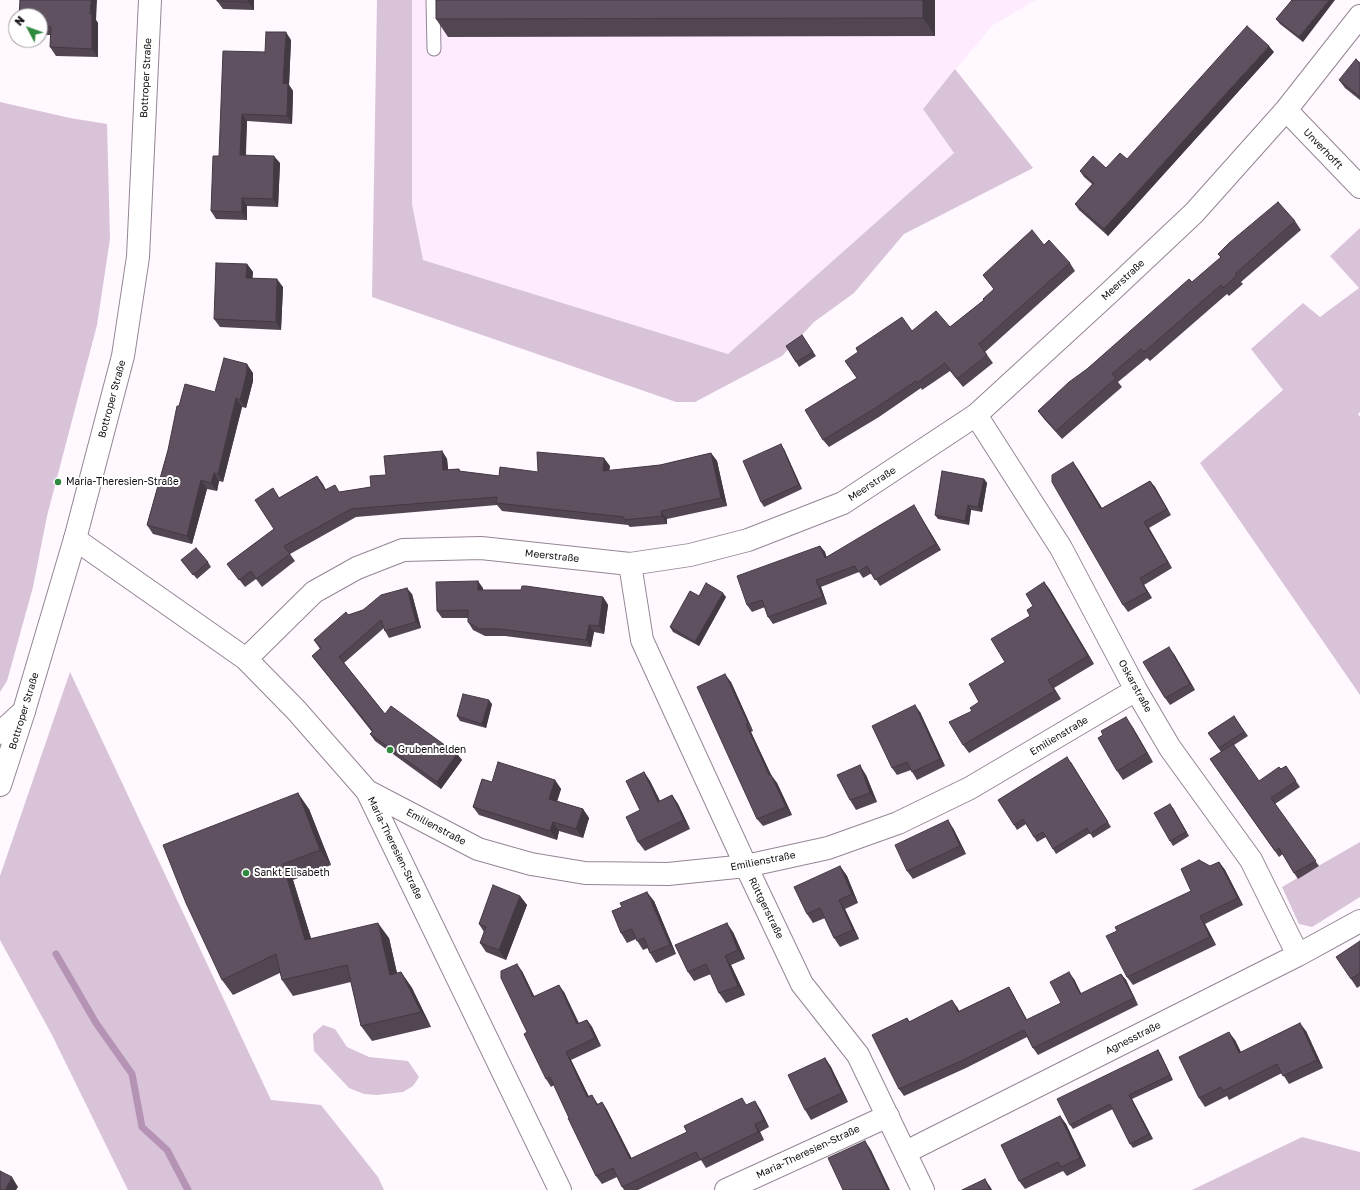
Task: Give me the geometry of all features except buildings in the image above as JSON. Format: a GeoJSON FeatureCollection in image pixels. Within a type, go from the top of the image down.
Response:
{"type":"FeatureCollection","features":[{"type":"Feature","properties":{"kind":"street","name":"Bottroper Straße"},"geometry":{"type":"LineString","coordinates":[[0,784],[24,711],[75,539],[123,356],[138,257],[150,0]]}},
{"type":"Feature","properties":{"kind":"street","name":"Meerstraße"},"geometry":{"type":"LineString","coordinates":[[246,659],[314,592],[357,568],[403,550],[481,548],[630,564],[690,555],[748,540],[842,503],[976,415],[1194,213],[1286,110],[1360,16]]}},
{"type":"Feature","properties":{"kind":"street","name":"Unverhofft"},"geometry":{"type":"LineString","coordinates":[[1286,110],[1360,187]]}},
{"type":"Feature","properties":{"kind":"street","name":"Oskarstraße"},"geometry":{"type":"LineString","coordinates":[[976,415],[1061,548],[1136,690],[1170,748],[1251,860],[1298,955]]}},
{"type":"Feature","properties":{"kind":"street","name":"Maria-Theresien-Straße"},"geometry":{"type":"LineString","coordinates":[[75,539],[246,659],[296,710],[367,791],[560,1190]]}},
{"type":"Feature","properties":{"kind":"street","name":"Rüttgerstraße"},"geometry":{"type":"LineString","coordinates":[[630,564],[642,640],[746,866],[802,984],[858,1055],[923,1190]]}},
{"type":"Feature","properties":{"kind":"street","name":"Emilienstraße"},"geometry":{"type":"LineString","coordinates":[[367,791],[478,849],[531,864],[584,873],[668,874],[746,866],[828,848],[898,823],[970,788],[1136,690]]}},
{"type":"Feature","properties":{"kind":"street"},"geometry":{"type":"LineString","coordinates":[[0,733],[24,711]]}},
{"type":"Feature","properties":{"kind":"street","name":"Agnesstraße"},"geometry":{"type":"LineString","coordinates":[[906,1152],[1298,955],[1360,921]]}},
{"type":"Feature","properties":{"kind":"street","name":"Maria-Theresien-Straße"},"geometry":{"type":"LineString","coordinates":[[727,1190],[888,1116]]}},
{"type":"Feature","properties":{"kind":"lane"},"geometry":{"type":"LineString","coordinates":[[433,0],[434,49]]}},
{"type":"Feature","properties":{"kind":"shaded area"},"geometry":{"type":"Polygon","coordinates":[[[377,0],[412,0],[412,204],[423,260],[728,354],[954,153],[923,109],[955,69],[1033,168],[904,234],[854,293],[814,322],[782,356],[695,402],[676,402],[372,297],[377,0]]]}},
{"type":"Feature","properties":{"kind":"shaded area"},"geometry":{"type":"Polygon","coordinates":[[[412,0],[1036,0],[993,25],[923,108],[954,153],[728,354],[423,260],[412,204],[412,0]]]}},
{"type":"Feature","properties":{"kind":"shaded area"},"geometry":{"type":"Polygon","coordinates":[[[0,102],[70,118],[107,124],[110,239],[97,325],[47,516],[33,587],[7,681],[0,692],[0,102]]]}},
{"type":"Feature","properties":{"kind":"shaded area"},"geometry":{"type":"Polygon","coordinates":[[[1360,228],[1360,412],[1358,414],[1360,417],[1360,695],[1200,463],[1283,390],[1251,349],[1303,303],[1320,317],[1359,288],[1330,256],[1360,228]]]}},
{"type":"Feature","properties":{"kind":"shaded area"},"geometry":{"type":"Polygon","coordinates":[[[70,672],[271,1100],[321,1105],[378,1177],[384,1190],[128,1190],[52,1035],[0,940],[0,876],[70,672]]]}},
{"type":"Feature","properties":{"kind":"shaded area"},"geometry":{"type":"Polygon","coordinates":[[[1360,842],[1360,897],[1312,927],[1299,924],[1282,887],[1360,842]]]}},
{"type":"Feature","properties":{"kind":"shaded area"},"geometry":{"type":"Polygon","coordinates":[[[323,1025],[335,1029],[347,1047],[369,1057],[408,1061],[419,1077],[413,1086],[403,1092],[377,1095],[364,1094],[349,1088],[314,1051],[313,1034],[323,1025]]]}},
{"type":"Feature","properties":{"kind":"shaded area"},"geometry":{"type":"Polygon","coordinates":[[[1302,1137],[1360,1152],[1360,1190],[1192,1190],[1302,1137]]]}},
{"type":"Feature","properties":{"kind":"waterway"},"geometry":{"type":"LineString","coordinates":[[56,954],[96,1023],[132,1074],[142,1127],[167,1150],[188,1190]]}},
{"type":"Feature","properties":{"kind":"place","name":"Maria-Theresien-Straße"},"geometry":{"type":"Point","coordinates":[58,482]}},
{"type":"Feature","properties":{"kind":"place","name":"Grubenhelden"},"geometry":{"type":"Point","coordinates":[390,750]}},
{"type":"Feature","properties":{"kind":"place","name":"Sankt Elisabeth"},"geometry":{"type":"Point","coordinates":[246,873]}}]}
